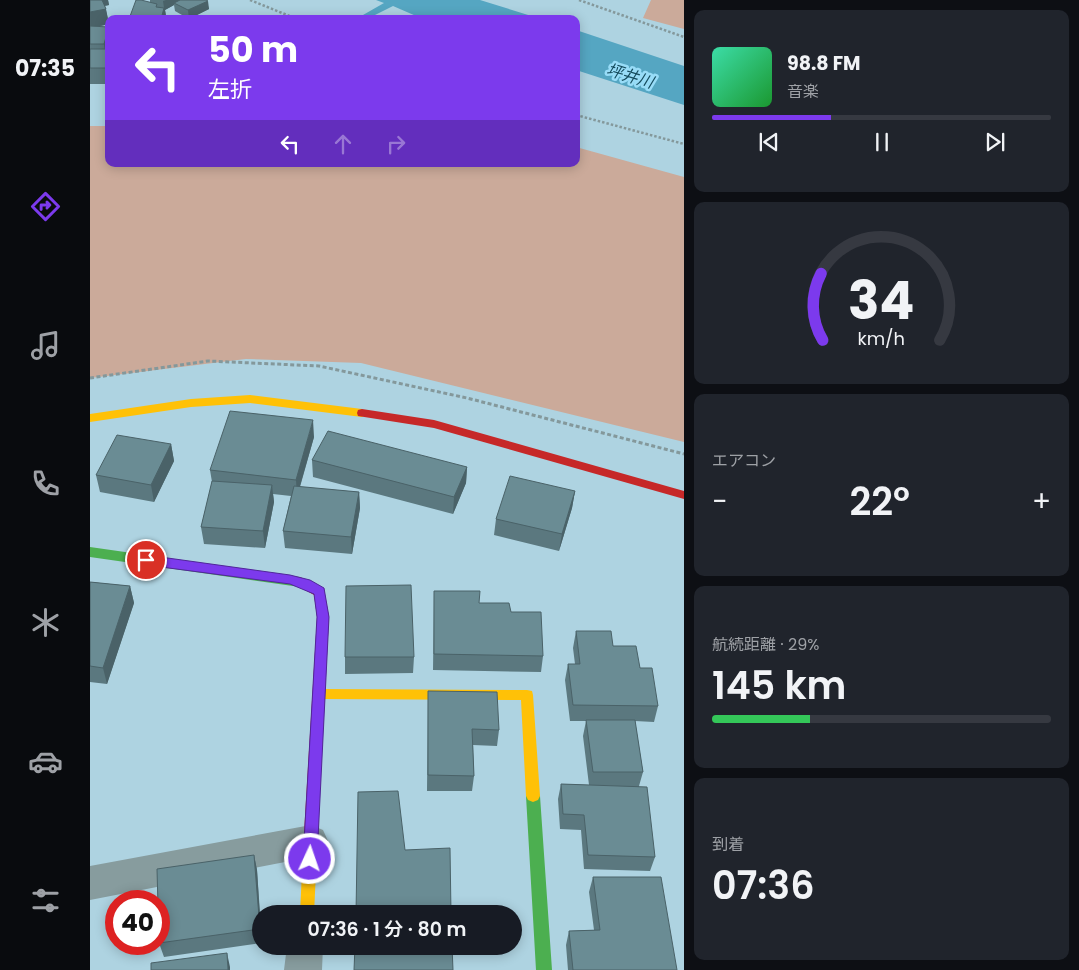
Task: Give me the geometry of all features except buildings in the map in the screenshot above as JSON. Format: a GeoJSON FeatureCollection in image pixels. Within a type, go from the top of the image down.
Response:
{"type":"FeatureCollection","features":[{"type":"Feature","properties":{"kind":"street"},"geometry":{"type":"LineString","coordinates":[[90,418],[191,403],[250,400],[292,403],[434,424],[684,495]]}},
{"type":"Feature","properties":{"kind":"street"},"geometry":{"type":"LineString","coordinates":[[90,552],[290,579],[306,584],[320,592],[323,617],[307,905]]}},
{"type":"Feature","properties":{"kind":"street"},"geometry":{"type":"LineString","coordinates":[[319,694],[527,695],[544,970]]}},
{"type":"Feature","properties":{"kind":"street"},"geometry":{"type":"LineString","coordinates":[[90,883],[311,841]]}},
{"type":"Feature","properties":{"kind":"street"},"geometry":{"type":"LineString","coordinates":[[303,970],[304,955]]}},
{"type":"Feature","properties":{"kind":"path"},"geometry":{"type":"LineString","coordinates":[[250,0],[287,15]]}},
{"type":"Feature","properties":{"kind":"path"},"geometry":{"type":"LineString","coordinates":[[579,0],[684,37]]}},
{"type":"Feature","properties":{"kind":"path"},"geometry":{"type":"LineString","coordinates":[[580,116],[684,144]]}},
{"type":"Feature","properties":{"kind":"shaded area"},"geometry":{"type":"Polygon","coordinates":[[[651,0],[684,0],[684,29],[643,18],[651,0]]]}},
{"type":"Feature","properties":{"kind":"shaded area"},"geometry":{"type":"Polygon","coordinates":[[[90,126],[105,126],[105,167],[580,167],[580,148],[684,177],[684,442],[361,363],[246,359],[90,378],[90,126]]]}},
{"type":"Feature","properties":{"kind":"water"},"geometry":{"type":"Polygon","coordinates":[[[376,0],[480,0],[528,15],[414,15],[393,6],[375,15],[363,15],[384,3],[376,0]]]}},
{"type":"Feature","properties":{"kind":"water","name":"坪井川"},"geometry":{"type":"Polygon","coordinates":[[[580,31],[684,66],[684,105],[580,71],[580,31]]]}},
{"type":"Feature","properties":{"kind":"traffic: fast"},"geometry":{"type":"LineString","coordinates":[[90,552],[300,582]]}},
{"type":"Feature","properties":{"kind":"traffic: fast"},"geometry":{"type":"LineString","coordinates":[[533,796],[544,970]]}},
{"type":"Feature","properties":{"kind":"traffic: slow"},"geometry":{"type":"LineString","coordinates":[[90,418],[191,403],[250,399],[362,413]]}},
{"type":"Feature","properties":{"kind":"traffic: slow"},"geometry":{"type":"LineString","coordinates":[[319,694],[527,695],[533,796]]}},
{"type":"Feature","properties":{"kind":"traffic: slow"},"geometry":{"type":"LineString","coordinates":[[307,905],[310,850]]}},
{"type":"Feature","properties":{"kind":"traffic: jam"},"geometry":{"type":"LineString","coordinates":[[362,413],[434,424],[684,495]]}},
{"type":"Feature","properties":{"kind":"traffic: jam"},"geometry":{"type":"LineString","coordinates":[[300,582],[320,592],[323,617],[310,850]]}},
{"type":"Feature","properties":{"kind":"route"},"geometry":{"type":"LineString","coordinates":[[146,560],[290,579],[306,584],[320,592],[323,617],[310,859]]}}]}
